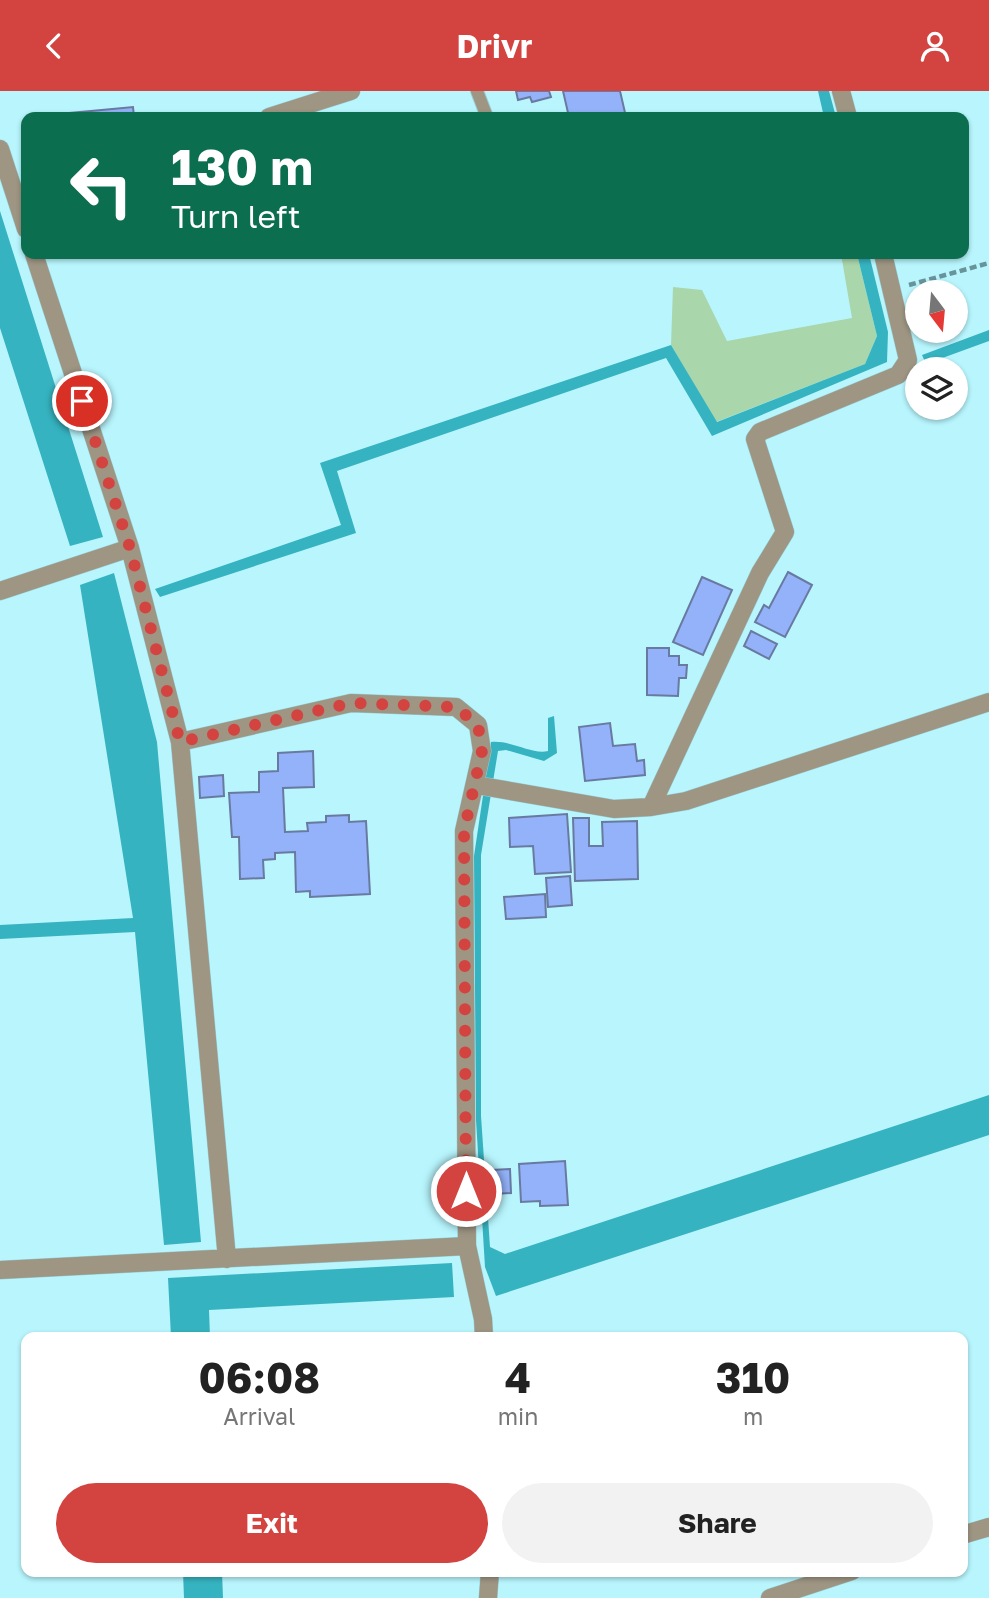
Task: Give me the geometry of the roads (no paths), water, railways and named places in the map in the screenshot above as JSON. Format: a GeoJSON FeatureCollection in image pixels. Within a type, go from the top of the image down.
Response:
{"type":"FeatureCollection","features":[{"type":"Feature","properties":{"kind":"street"},"geometry":{"type":"LineString","coordinates":[[285,112],[351,91]]}},
{"type":"Feature","properties":{"kind":"street"},"geometry":{"type":"LineString","coordinates":[[841,91],[847,112]]}},
{"type":"Feature","properties":{"kind":"street"},"geometry":{"type":"LineString","coordinates":[[0,149],[21,212]]}},
{"type":"Feature","properties":{"kind":"street"},"geometry":{"type":"LineString","coordinates":[[36,259],[130,548],[180,742],[227,1259]]}},
{"type":"Feature","properties":{"kind":"street"},"geometry":{"type":"LineString","coordinates":[[651,807],[760,573],[785,532],[755,439],[760,432],[898,375],[908,360],[884,259]]}},
{"type":"Feature","properties":{"kind":"street"},"geometry":{"type":"LineString","coordinates":[[0,591],[130,548]]}},
{"type":"Feature","properties":{"kind":"street"},"geometry":{"type":"LineString","coordinates":[[475,785],[614,809],[651,807],[686,801],[989,702]]}},
{"type":"Feature","properties":{"kind":"street"},"geometry":{"type":"LineString","coordinates":[[180,742],[351,703],[456,707],[478,725],[482,751],[464,831],[467,1246],[484,1332]]}},
{"type":"Feature","properties":{"kind":"street"},"geometry":{"type":"LineString","coordinates":[[0,1269],[467,1246]]}},
{"type":"Feature","properties":{"kind":"street"},"geometry":{"type":"LineString","coordinates":[[968,1533],[989,1527]]}},
{"type":"Feature","properties":{"kind":"street"},"geometry":{"type":"LineString","coordinates":[[488,1598],[490,1577]]}},
{"type":"Feature","properties":{"kind":"street"},"geometry":{"type":"LineString","coordinates":[[770,1598],[834,1577]]}},
{"type":"Feature","properties":{"kind":"lane"},"geometry":{"type":"LineString","coordinates":[[477,91],[485,112]]}},
{"type":"Feature","properties":{"kind":"water"},"geometry":{"type":"Polygon","coordinates":[[[818,91],[829,91],[835,112],[823,112],[818,91]]]}},
{"type":"Feature","properties":{"kind":"water"},"geometry":{"type":"Polygon","coordinates":[[[0,211],[103,537],[70,546],[0,328],[0,211]]]}},
{"type":"Feature","properties":{"kind":"water"},"geometry":{"type":"Polygon","coordinates":[[[858,259],[870,259],[888,332],[887,362],[712,436],[666,358],[337,471],[356,533],[160,597],[155,589],[341,525],[320,463],[671,345],[717,422],[865,364],[877,336],[858,259]]]}},
{"type":"Feature","properties":{"kind":"water"},"geometry":{"type":"Polygon","coordinates":[[[989,330],[989,341],[945,357],[922,355],[954,343],[968,343],[968,338],[989,330]]]}},
{"type":"Feature","properties":{"kind":"water"},"geometry":{"type":"Polygon","coordinates":[[[114,573],[157,742],[201,1242],[164,1245],[135,932],[0,939],[0,925],[133,918],[80,585],[114,573]]]}},
{"type":"Feature","properties":{"kind":"water"},"geometry":{"type":"Polygon","coordinates":[[[554,716],[557,753],[544,761],[506,750],[498,751],[481,855],[481,1116],[490,1247],[505,1254],[989,1095],[989,1135],[496,1296],[485,1267],[476,1120],[474,856],[491,742],[548,751],[548,718],[554,716]]]}},
{"type":"Feature","properties":{"kind":"water"},"geometry":{"type":"Polygon","coordinates":[[[452,1263],[454,1297],[209,1310],[210,1332],[171,1332],[168,1278],[452,1263]]]}},
{"type":"Feature","properties":{"kind":"water"},"geometry":{"type":"Polygon","coordinates":[[[183,1577],[222,1577],[223,1598],[184,1598],[183,1577]]]}}]}
